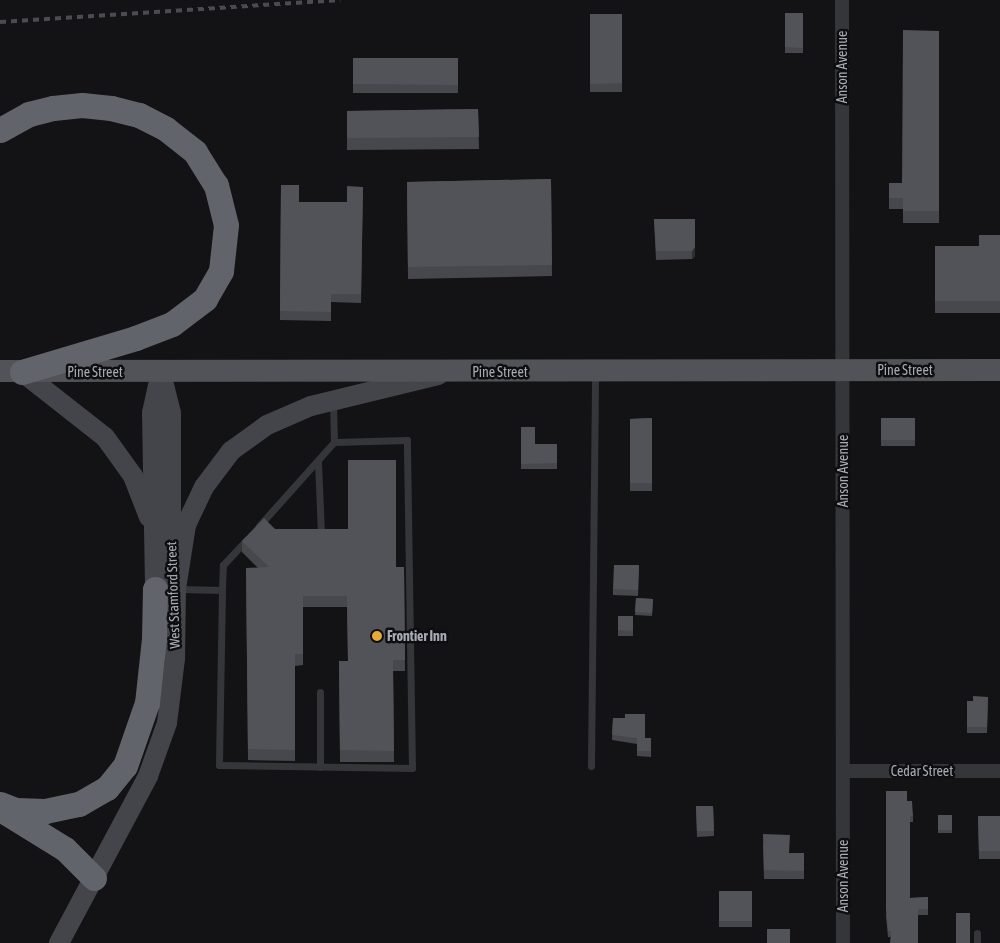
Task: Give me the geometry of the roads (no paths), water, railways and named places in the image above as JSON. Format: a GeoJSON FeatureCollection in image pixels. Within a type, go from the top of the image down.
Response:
{"type":"FeatureCollection","features":[{"type":"Feature","properties":{"kind":"highway"},"geometry":{"type":"LineString","coordinates":[[0,130],[29,114],[53,108],[82,105],[112,108],[138,115],[166,129],[195,152],[216,185],[226,224],[221,271],[205,299],[172,324],[136,338],[11,372]]}},
{"type":"Feature","properties":{"kind":"highway"},"geometry":{"type":"LineString","coordinates":[[0,804],[16,810],[45,811],[79,804],[107,788],[125,766],[147,703],[154,639],[165,589]]}},
{"type":"Feature","properties":{"kind":"highway"},"geometry":{"type":"LineString","coordinates":[[0,809],[65,849],[94,878]]}},
{"type":"Feature","properties":{"kind":"main road","name":"Pine Street"},"geometry":{"type":"LineString","coordinates":[[11,372],[1000,370]]}},
{"type":"Feature","properties":{"kind":"main road"},"geometry":{"type":"LineString","coordinates":[[11,372],[105,437],[133,476],[148,508],[165,589]]}},
{"type":"Feature","properties":{"kind":"main road"},"geometry":{"type":"LineString","coordinates":[[156,550],[152,413],[161,372]]}},
{"type":"Feature","properties":{"kind":"main road","name":"West Stamford Street"},"geometry":{"type":"LineString","coordinates":[[59,943],[148,776],[167,723],[175,659],[165,589],[171,551],[171,413],[161,372]]}},
{"type":"Feature","properties":{"kind":"main road"},"geometry":{"type":"LineString","coordinates":[[165,589],[186,525],[204,487],[231,451],[267,425],[333,401],[452,372]]}},
{"type":"Feature","properties":{"kind":"street","name":"Anson Avenue"},"geometry":{"type":"LineString","coordinates":[[842,0],[844,943]]}},
{"type":"Feature","properties":{"kind":"street","name":"Cedar Street"},"geometry":{"type":"LineString","coordinates":[[843,771],[1000,770]]}},
{"type":"Feature","properties":{"kind":"lane"},"geometry":{"type":"LineString","coordinates":[[591,766],[595,372]]}},
{"type":"Feature","properties":{"kind":"lane"},"geometry":{"type":"LineString","coordinates":[[333,401],[334,442],[318,462],[223,565],[219,765],[412,768],[407,440],[334,442]]}},
{"type":"Feature","properties":{"kind":"lane"},"geometry":{"type":"LineString","coordinates":[[318,462],[321,534]]}},
{"type":"Feature","properties":{"kind":"lane"},"geometry":{"type":"LineString","coordinates":[[165,589],[222,590]]}},
{"type":"Feature","properties":{"kind":"lane"},"geometry":{"type":"LineString","coordinates":[[320,692],[320,767]]}},
{"type":"Feature","properties":{"kind":"lane"},"geometry":{"type":"LineString","coordinates":[[977,933],[977,943]]}},
{"type":"Feature","properties":{"kind":"railway"},"geometry":{"type":"LineString","coordinates":[[0,22],[340,0]]}},
{"type":"Feature","properties":{"kind":"place","name":"Frontier Inn"},"geometry":{"type":"Point","coordinates":[377,636]}}]}
